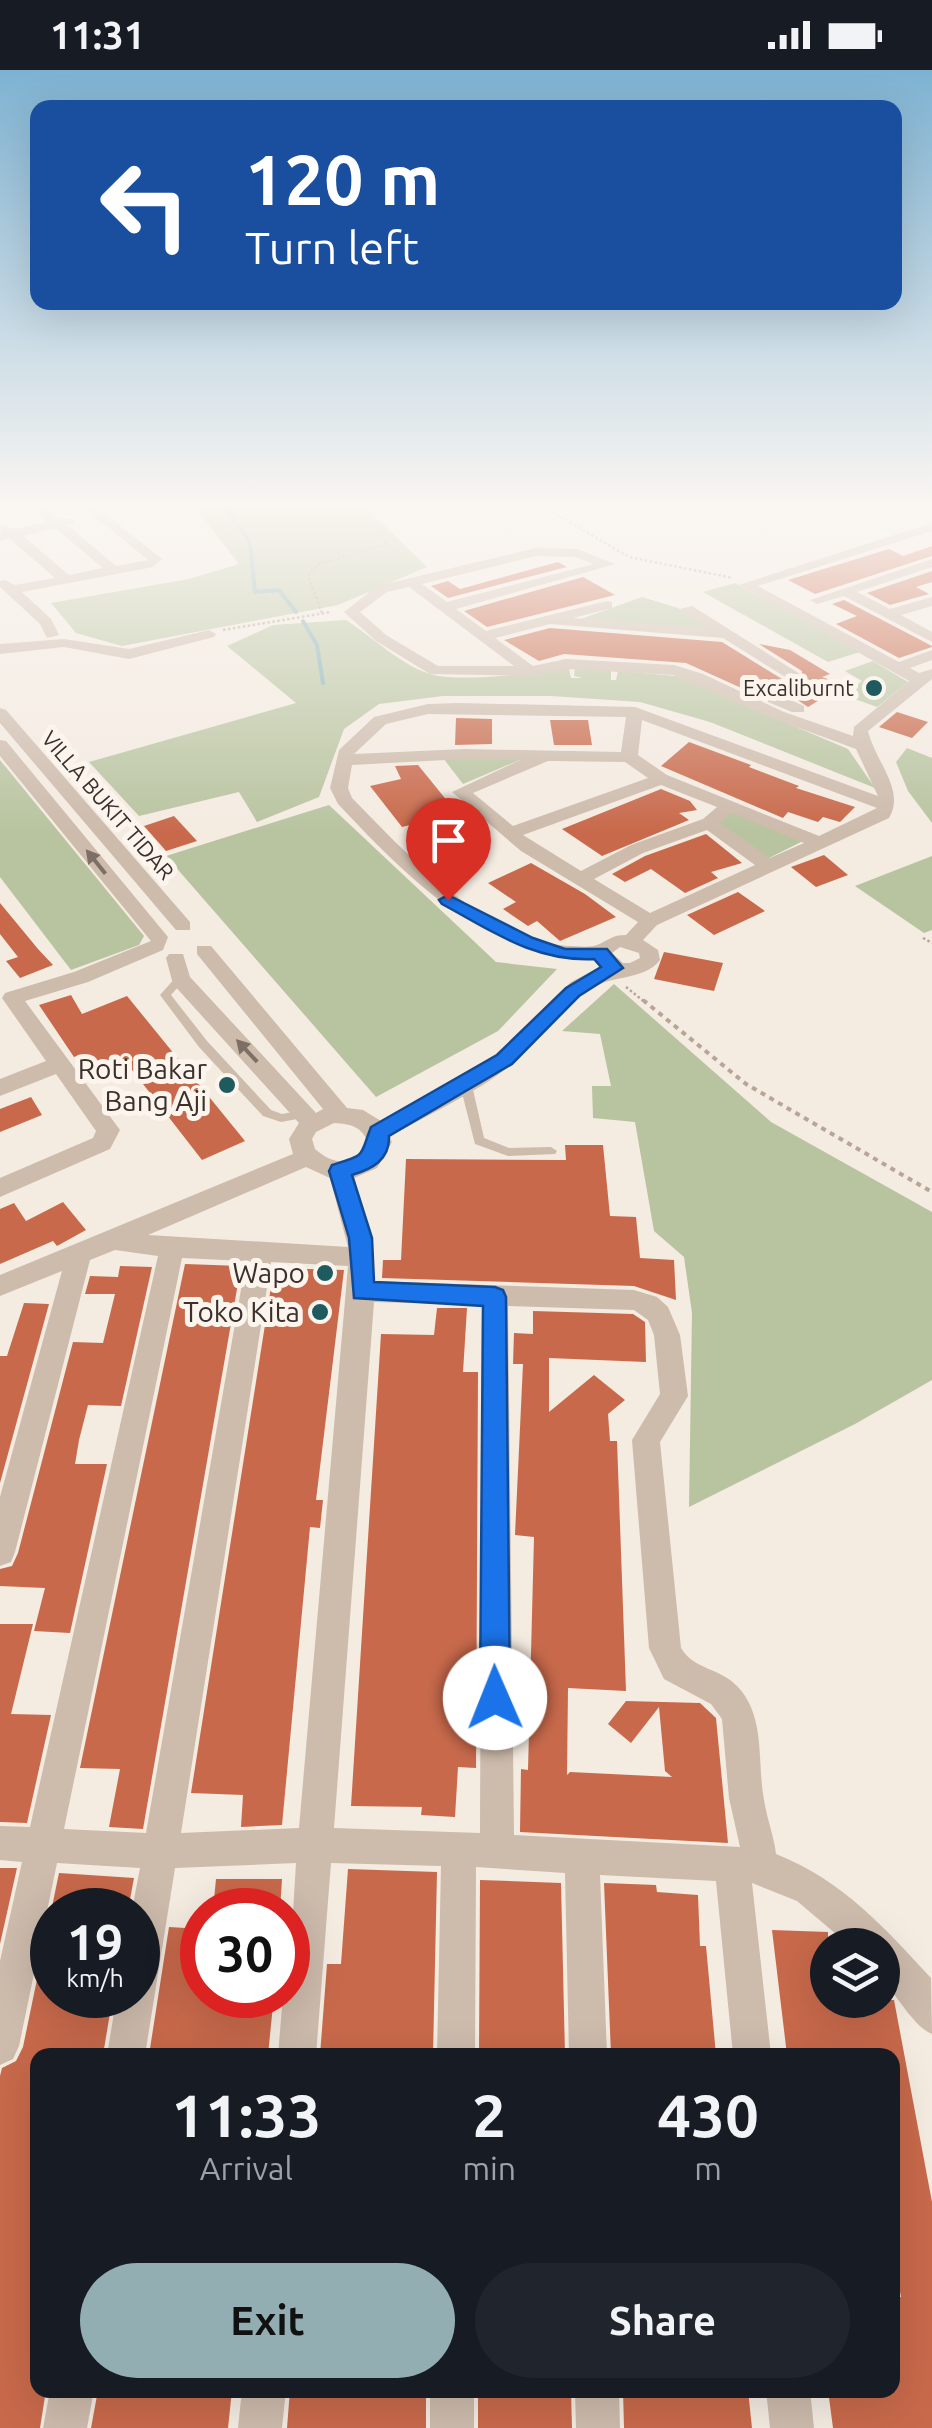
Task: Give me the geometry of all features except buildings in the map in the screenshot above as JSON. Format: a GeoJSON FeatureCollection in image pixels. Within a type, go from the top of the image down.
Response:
{"type":"FeatureCollection","features":[{"type":"Feature","properties":{"kind":"street"},"geometry":{"type":"LineString","coordinates":[[35,612],[46,622],[55,641]]}},
{"type":"Feature","properties":{"kind":"street"},"geometry":{"type":"LineString","coordinates":[[351,612],[381,638],[435,671],[530,671],[566,664],[674,670],[750,702],[862,738]]}},
{"type":"Feature","properties":{"kind":"street"},"geometry":{"type":"LineString","coordinates":[[453,612],[530,671]]}},
{"type":"Feature","properties":{"kind":"street"},"geometry":{"type":"LineString","coordinates":[[484,636],[586,612]]}},
{"type":"Feature","properties":{"kind":"street"},"geometry":{"type":"LineString","coordinates":[[693,612],[795,677],[790,688],[774,700]]}},
{"type":"Feature","properties":{"kind":"street"},"geometry":{"type":"LineString","coordinates":[[795,612],[897,668],[925,676],[862,738]]}},
{"type":"Feature","properties":{"kind":"street"},"geometry":{"type":"LineString","coordinates":[[885,612],[932,638]]}},
{"type":"Feature","properties":{"kind":"street"},"geometry":{"type":"LineString","coordinates":[[889,614],[895,612]]}},
{"type":"Feature","properties":{"kind":"street"},"geometry":{"type":"LineString","coordinates":[[555,621],[730,635]]}},
{"type":"Feature","properties":{"kind":"street"},"geometry":{"type":"LineString","coordinates":[[0,639],[55,641],[130,654],[209,634]]}},
{"type":"Feature","properties":{"kind":"street"},"geometry":{"type":"LineString","coordinates":[[0,649],[55,641]]}},
{"type":"Feature","properties":{"kind":"street"},"geometry":{"type":"LineString","coordinates":[[897,668],[932,654]]}},
{"type":"Feature","properties":{"kind":"street"},"geometry":{"type":"LineString","coordinates":[[750,702],[774,700],[862,738]]}},
{"type":"Feature","properties":{"kind":"street"},"geometry":{"type":"LineString","coordinates":[[617,966],[608,944],[631,941],[648,950],[650,960],[642,967],[617,966],[564,955],[527,942],[448,900],[403,861],[344,800],[340,788],[347,750],[380,720],[428,708],[635,712],[888,806]]}},
{"type":"Feature","properties":{"kind":"street","name":"VILLA BUKIT TIDAR"},"geometry":{"type":"LineString","coordinates":[[0,712],[182,926],[199,928],[209,935],[204,950]]}},
{"type":"Feature","properties":{"kind":"street"},"geometry":{"type":"LineString","coordinates":[[629,757],[635,712]]}},
{"type":"Feature","properties":{"kind":"street"},"geometry":{"type":"LineString","coordinates":[[631,941],[650,921],[883,814],[888,794],[866,758],[862,738]]}},
{"type":"Feature","properties":{"kind":"street","name":"VILLA BUKIT TIDAR"},"geometry":{"type":"LineString","coordinates":[[0,745],[167,955],[308,1119]]}},
{"type":"Feature","properties":{"kind":"street"},"geometry":{"type":"LineString","coordinates":[[344,760],[435,754],[629,757],[661,778],[792,829],[815,842]]}},
{"type":"Feature","properties":{"kind":"street"},"geometry":{"type":"LineString","coordinates":[[435,754],[461,792],[527,847],[650,921]]}},
{"type":"Feature","properties":{"kind":"street"},"geometry":{"type":"LineString","coordinates":[[461,792],[544,756]]}},
{"type":"Feature","properties":{"kind":"street"},"geometry":{"type":"LineString","coordinates":[[511,832],[661,778]]}},
{"type":"Feature","properties":{"kind":"street"},"geometry":{"type":"LineString","coordinates":[[582,878],[637,849],[708,823],[730,806]]}},
{"type":"Feature","properties":{"kind":"street"},"geometry":{"type":"LineString","coordinates":[[708,823],[768,866]]}},
{"type":"Feature","properties":{"kind":"street"},"geometry":{"type":"LineString","coordinates":[[167,955],[182,926]]}},
{"type":"Feature","properties":{"kind":"street"},"geometry":{"type":"LineString","coordinates":[[6,1000],[167,955],[204,950],[340,1114]]}},
{"type":"Feature","properties":{"kind":"street"},"geometry":{"type":"LineString","coordinates":[[378,1133],[504,1059],[584,983],[617,966]]}},
{"type":"Feature","properties":{"kind":"street"},"geometry":{"type":"LineString","coordinates":[[0,978],[6,1000],[108,1130],[102,1143],[0,1188]]}},
{"type":"Feature","properties":{"kind":"street"},"geometry":{"type":"LineString","coordinates":[[0,1088],[60,1064]]}},
{"type":"Feature","properties":{"kind":"street"},"geometry":{"type":"LineString","coordinates":[[340,1114],[365,1120],[378,1133],[379,1147],[370,1159],[340,1171],[319,1167],[305,1158],[300,1141],[308,1119],[340,1114]]}},
{"type":"Feature","properties":{"kind":"street"},"geometry":{"type":"LineString","coordinates":[[0,1286],[305,1158]]}},
{"type":"Feature","properties":{"kind":"street"},"geometry":{"type":"LineString","coordinates":[[298,2048],[318,1846],[362,1291],[362,1257],[353,1206],[340,1171]]}},
{"type":"Feature","properties":{"kind":"street"},"geometry":{"type":"LineString","coordinates":[[113,1240],[172,1248],[362,1257]]}},
{"type":"Feature","properties":{"kind":"street"},"geometry":{"type":"LineString","coordinates":[[0,2046],[40,1845],[172,1248]]}},
{"type":"Feature","properties":{"kind":"street"},"geometry":{"type":"LineString","coordinates":[[153,1888],[260,1252]]}},
{"type":"Feature","properties":{"kind":"street"},"geometry":{"type":"LineString","coordinates":[[0,1552],[79,1254]]}},
{"type":"Feature","properties":{"kind":"street"},"geometry":{"type":"LineString","coordinates":[[362,1291],[634,1300],[648,1304],[659,1314],[667,1334],[674,1396],[646,1440],[664,1648],[676,1671],[722,1693],[735,1708],[740,1728],[744,1792],[758,1836],[746,1866],[752,2048]]}},
{"type":"Feature","properties":{"kind":"street"},"geometry":{"type":"LineString","coordinates":[[495,1297],[497,1852]]}},
{"type":"Feature","properties":{"kind":"street"},"geometry":{"type":"LineString","coordinates":[[0,1842],[159,1851],[318,1846],[459,1850],[746,1866],[798,1878],[821,1892],[858,1928]]}},
{"type":"Feature","properties":{"kind":"street"},"geometry":{"type":"LineString","coordinates":[[456,2048],[459,1850]]}},
{"type":"Feature","properties":{"kind":"street"},"geometry":{"type":"LineString","coordinates":[[582,1858],[588,2048]]}},
{"type":"Feature","properties":{"kind":"street"},"geometry":{"type":"LineString","coordinates":[[900,1972],[932,2015]]}},
{"type":"Feature","properties":{"kind":"street"},"geometry":{"type":"LineString","coordinates":[[127,2048],[132,2018]]}},
{"type":"Feature","properties":{"kind":"street"},"geometry":{"type":"LineString","coordinates":[[66,2428],[71,2398]]}},
{"type":"Feature","properties":{"kind":"street"},"geometry":{"type":"LineString","coordinates":[[260,2428],[263,2398]]}},
{"type":"Feature","properties":{"kind":"street"},"geometry":{"type":"LineString","coordinates":[[452,2398],[452,2428]]}},
{"type":"Feature","properties":{"kind":"street"},"geometry":{"type":"LineString","coordinates":[[597,2398],[598,2428]]}},
{"type":"Feature","properties":{"kind":"street"},"geometry":{"type":"LineString","coordinates":[[789,2398],[792,2428]]}},
{"type":"Feature","properties":{"kind":"lane"},"geometry":{"type":"LineString","coordinates":[[464,1081],[478,1142],[508,1152],[551,1152]]}},
{"type":"Feature","properties":{"kind":"path"},"geometry":{"type":"LineString","coordinates":[[209,634],[322,613],[350,612]]}},
{"type":"Feature","properties":{"kind":"path"},"geometry":{"type":"LineString","coordinates":[[923,938],[932,944]]}},
{"type":"Feature","properties":{"kind":"path"},"geometry":{"type":"LineString","coordinates":[[617,966],[635,996],[746,1084],[932,1192]]}},
{"type":"Feature","properties":{"kind":"green space"},"geometry":{"type":"Polygon","coordinates":[[[59,612],[301,612],[122,646],[76,633],[59,612]]]}},
{"type":"Feature","properties":{"kind":"green space"},"geometry":{"type":"Polygon","coordinates":[[[600,612],[685,612],[714,630],[581,619],[600,612]]]}},
{"type":"Feature","properties":{"kind":"green space"},"geometry":{"type":"Polygon","coordinates":[[[739,612],[788,612],[860,652],[828,662],[739,612]]]}},
{"type":"Feature","properties":{"kind":"green space"},"geometry":{"type":"Polygon","coordinates":[[[346,620],[399,659],[434,675],[481,677],[569,668],[571,678],[582,678],[574,676],[575,667],[611,670],[611,680],[616,680],[618,671],[676,676],[848,749],[875,788],[710,722],[640,702],[551,696],[443,696],[379,704],[344,729],[319,797],[257,822],[239,792],[139,816],[89,762],[296,703],[227,646],[273,625],[346,620]]]}},
{"type":"Feature","properties":{"kind":"green space"},"geometry":{"type":"Polygon","coordinates":[[[873,661],[908,682],[877,707],[844,695],[862,681],[845,671],[873,661]]]}},
{"type":"Feature","properties":{"kind":"green space"},"geometry":{"type":"Polygon","coordinates":[[[907,748],[932,758],[932,823],[908,791],[896,762],[907,748]]]}},
{"type":"Feature","properties":{"kind":"green space"},"geometry":{"type":"Polygon","coordinates":[[[443,758],[522,759],[463,784],[443,758]]]}},
{"type":"Feature","properties":{"kind":"green space"},"geometry":{"type":"Polygon","coordinates":[[[0,760],[144,936],[139,945],[71,970],[0,877],[0,760]]]}},
{"type":"Feature","properties":{"kind":"green space"},"geometry":{"type":"Polygon","coordinates":[[[329,805],[496,962],[557,969],[498,1031],[376,1097],[166,856],[329,805]]]}},
{"type":"Feature","properties":{"kind":"green space"},"geometry":{"type":"Polygon","coordinates":[[[732,811],[803,841],[769,858],[717,822],[732,811]]]}},
{"type":"Feature","properties":{"kind":"green space"},"geometry":{"type":"Polygon","coordinates":[[[932,856],[932,930],[924,933],[855,886],[932,856]]]}},
{"type":"Feature","properties":{"kind":"green space"},"geometry":{"type":"Polygon","coordinates":[[[614,984],[771,1122],[932,1212],[932,1380],[855,1424],[689,1507],[692,1313],[684,1257],[654,1231],[635,1122],[593,1118],[592,1086],[611,1086],[600,1034],[562,1031],[614,984]]]}},
{"type":"Feature","properties":{"kind":"waterway"},"geometry":{"type":"LineString","coordinates":[[303,621],[317,645],[323,683]]}},
{"type":"Feature","properties":{"kind":"place","name":"Excaliburnt"},"geometry":{"type":"Point","coordinates":[874,688]}},
{"type":"Feature","properties":{"kind":"place","name":"Roti Bakar Bang Aji"},"geometry":{"type":"Point","coordinates":[227,1085]}},
{"type":"Feature","properties":{"kind":"place","name":"Wapo"},"geometry":{"type":"Point","coordinates":[325,1273]}},
{"type":"Feature","properties":{"kind":"place","name":"Toko Kita"},"geometry":{"type":"Point","coordinates":[320,1312]}},
{"type":"Feature","properties":{"kind":"route"},"geometry":{"type":"LineString","coordinates":[[448,900],[527,942],[564,955],[601,952],[604,961],[614,968],[572,992],[504,1059],[378,1133],[379,1147],[366,1162],[340,1171],[360,1238],[362,1291],[495,1297],[495,1698]]}}]}
